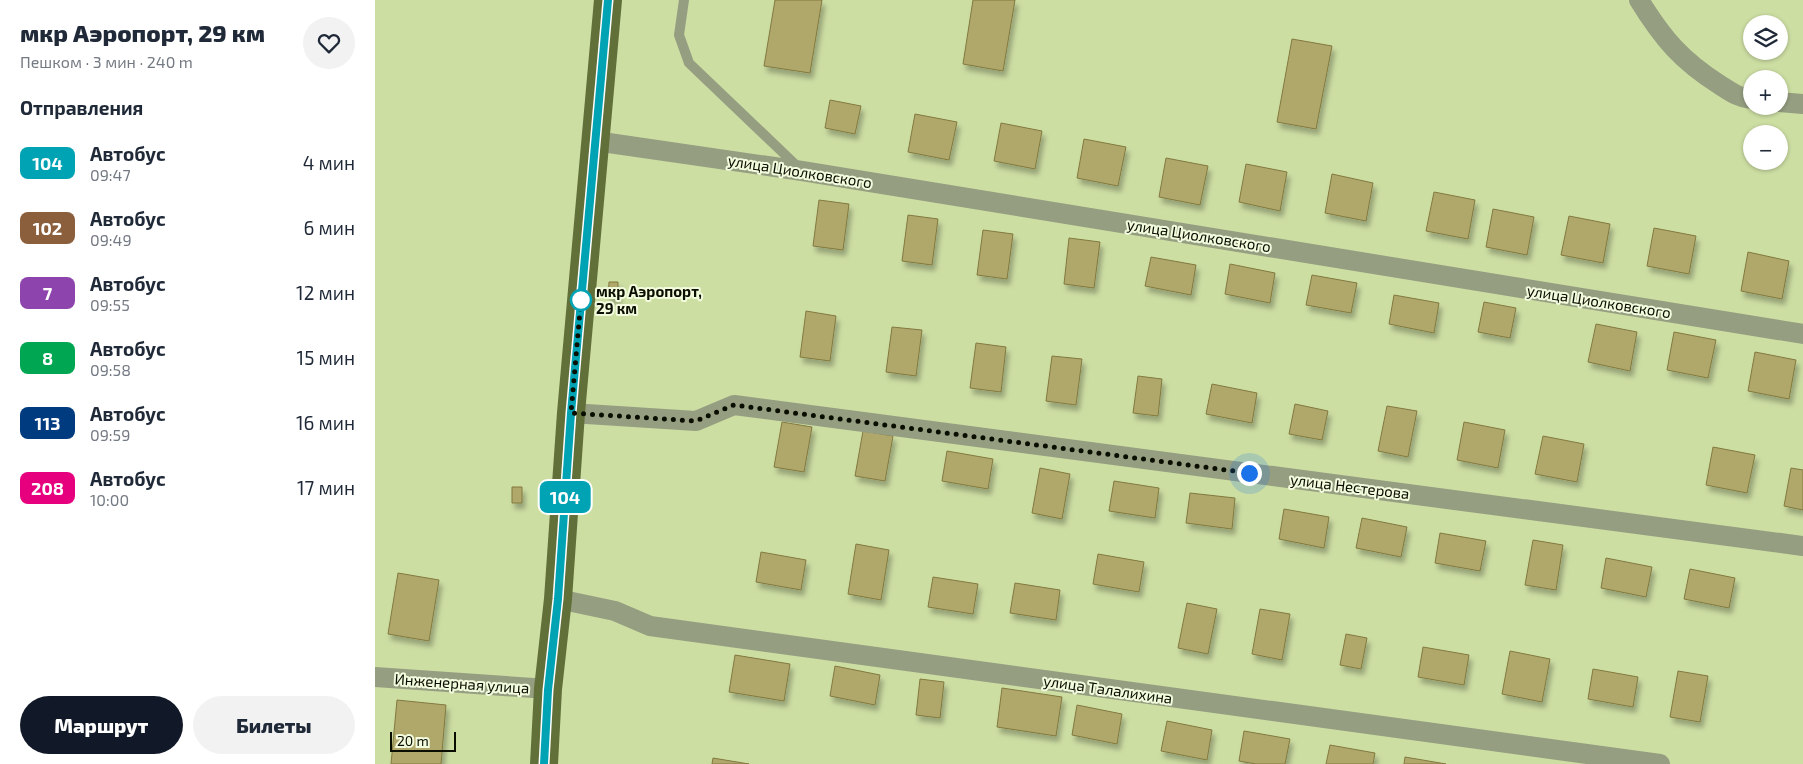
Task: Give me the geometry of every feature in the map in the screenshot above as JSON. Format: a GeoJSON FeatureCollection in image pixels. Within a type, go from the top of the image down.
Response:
{"type":"FeatureCollection","features":[{"type":"Feature","properties":{"kind":"main road"},"geometry":{"type":"LineString","coordinates":[[544,764],[548,690],[558,599],[571,413],[608,0]]}},
{"type":"Feature","properties":{"kind":"street"},"geometry":{"type":"LineString","coordinates":[[1639,0],[1660,34],[1694,69],[1743,99]]}},
{"type":"Feature","properties":{"kind":"street"},"geometry":{"type":"LineString","coordinates":[[1788,103],[1803,104]]}},
{"type":"Feature","properties":{"kind":"street","name":"улица Циолковского"},"geometry":{"type":"LineString","coordinates":[[595,141],[802,171],[1803,334]]}},
{"type":"Feature","properties":{"kind":"street","name":"улица Нестерова"},"geometry":{"type":"LineString","coordinates":[[571,413],[696,421],[734,405],[1803,546]]}},
{"type":"Feature","properties":{"kind":"street","name":"улица Талалихина"},"geometry":{"type":"LineString","coordinates":[[558,599],[615,611],[650,626],[1660,764]]}},
{"type":"Feature","properties":{"kind":"street","name":"Инженерная улица"},"geometry":{"type":"LineString","coordinates":[[375,677],[548,690]]}},
{"type":"Feature","properties":{"kind":"lane"},"geometry":{"type":"LineString","coordinates":[[684,0],[679,35],[689,63],[802,171]]}},
{"type":"Feature","properties":{"kind":"building"},"geometry":{"type":"Polygon","coordinates":[[[775,0],[822,0],[810,73],[764,66],[775,0]]]}},
{"type":"Feature","properties":{"kind":"building"},"geometry":{"type":"Polygon","coordinates":[[[973,0],[1015,0],[1003,71],[963,64],[973,0]]]}},
{"type":"Feature","properties":{"kind":"building"},"geometry":{"type":"Polygon","coordinates":[[[1292,39],[1332,46],[1316,129],[1277,122],[1292,39]]]}},
{"type":"Feature","properties":{"kind":"building"},"geometry":{"type":"Polygon","coordinates":[[[830,100],[861,106],[855,134],[825,128],[830,100]]]}},
{"type":"Feature","properties":{"kind":"building"},"geometry":{"type":"Polygon","coordinates":[[[915,114],[957,122],[949,160],[908,152],[915,114]]]}},
{"type":"Feature","properties":{"kind":"building"},"geometry":{"type":"Polygon","coordinates":[[[1001,123],[1042,131],[1035,169],[994,161],[1001,123]]]}},
{"type":"Feature","properties":{"kind":"building"},"geometry":{"type":"Polygon","coordinates":[[[1084,139],[1126,147],[1118,186],[1077,178],[1084,139]]]}},
{"type":"Feature","properties":{"kind":"building"},"geometry":{"type":"Polygon","coordinates":[[[1166,158],[1208,166],[1200,205],[1159,197],[1166,158]]]}},
{"type":"Feature","properties":{"kind":"building"},"geometry":{"type":"Polygon","coordinates":[[[1246,164],[1287,172],[1280,211],[1239,202],[1246,164]]]}},
{"type":"Feature","properties":{"kind":"building"},"geometry":{"type":"Polygon","coordinates":[[[1332,174],[1373,183],[1366,221],[1325,213],[1332,174]]]}},
{"type":"Feature","properties":{"kind":"building"},"geometry":{"type":"Polygon","coordinates":[[[1434,192],[1475,200],[1468,239],[1426,231],[1434,192]]]}},
{"type":"Feature","properties":{"kind":"building"},"geometry":{"type":"Polygon","coordinates":[[[819,200],[849,204],[843,250],[813,246],[819,200]]]}},
{"type":"Feature","properties":{"kind":"building"},"geometry":{"type":"Polygon","coordinates":[[[1493,209],[1534,217],[1527,255],[1486,247],[1493,209]]]}},
{"type":"Feature","properties":{"kind":"building"},"geometry":{"type":"Polygon","coordinates":[[[908,215],[938,219],[932,265],[902,261],[908,215]]]}},
{"type":"Feature","properties":{"kind":"building"},"geometry":{"type":"Polygon","coordinates":[[[1569,216],[1610,224],[1603,263],[1561,255],[1569,216]]]}},
{"type":"Feature","properties":{"kind":"building"},"geometry":{"type":"Polygon","coordinates":[[[1654,228],[1696,236],[1689,274],[1647,266],[1654,228]]]}},
{"type":"Feature","properties":{"kind":"building"},"geometry":{"type":"Polygon","coordinates":[[[983,230],[1013,234],[1007,279],[977,275],[983,230]]]}},
{"type":"Feature","properties":{"kind":"building"},"geometry":{"type":"Polygon","coordinates":[[[1069,238],[1100,242],[1094,288],[1064,284],[1069,238]]]}},
{"type":"Feature","properties":{"kind":"building"},"geometry":{"type":"Polygon","coordinates":[[[1748,252],[1789,261],[1782,299],[1741,291],[1748,252]]]}},
{"type":"Feature","properties":{"kind":"building"},"geometry":{"type":"Polygon","coordinates":[[[1151,257],[1196,265],[1191,295],[1145,286],[1151,257]]]}},
{"type":"Feature","properties":{"kind":"building"},"geometry":{"type":"Polygon","coordinates":[[[1230,264],[1275,273],[1270,303],[1225,294],[1230,264]]]}},
{"type":"Feature","properties":{"kind":"building"},"geometry":{"type":"Polygon","coordinates":[[[1312,275],[1357,283],[1351,313],[1306,305],[1312,275]]]}},
{"type":"Feature","properties":{"kind":"building"},"geometry":{"type":"Polygon","coordinates":[[[609,282],[618,282],[618,298],[608,298],[609,282]]]}},
{"type":"Feature","properties":{"kind":"building"},"geometry":{"type":"Polygon","coordinates":[[[1394,295],[1439,303],[1434,333],[1389,324],[1394,295]]]}},
{"type":"Feature","properties":{"kind":"building"},"geometry":{"type":"Polygon","coordinates":[[[1484,302],[1516,308],[1510,338],[1478,332],[1484,302]]]}},
{"type":"Feature","properties":{"kind":"building"},"geometry":{"type":"Polygon","coordinates":[[[806,311],[836,316],[830,361],[800,357],[806,311]]]}},
{"type":"Feature","properties":{"kind":"building"},"geometry":{"type":"Polygon","coordinates":[[[1596,324],[1637,332],[1630,371],[1588,362],[1596,324]]]}},
{"type":"Feature","properties":{"kind":"building"},"geometry":{"type":"Polygon","coordinates":[[[892,327],[922,330],[916,376],[886,372],[892,327]]]}},
{"type":"Feature","properties":{"kind":"building"},"geometry":{"type":"Polygon","coordinates":[[[1674,332],[1716,340],[1708,378],[1667,370],[1674,332]]]}},
{"type":"Feature","properties":{"kind":"building"},"geometry":{"type":"Polygon","coordinates":[[[976,343],[1006,347],[1001,392],[970,388],[976,343]]]}},
{"type":"Feature","properties":{"kind":"building"},"geometry":{"type":"Polygon","coordinates":[[[1755,352],[1796,360],[1789,399],[1748,391],[1755,352]]]}},
{"type":"Feature","properties":{"kind":"building"},"geometry":{"type":"Polygon","coordinates":[[[1052,356],[1082,359],[1076,405],[1046,401],[1052,356]]]}},
{"type":"Feature","properties":{"kind":"building"},"geometry":{"type":"Polygon","coordinates":[[[1138,376],[1162,379],[1158,416],[1133,413],[1138,376]]]}},
{"type":"Feature","properties":{"kind":"building"},"geometry":{"type":"Polygon","coordinates":[[[1212,384],[1257,393],[1252,423],[1206,414],[1212,384]]]}},
{"type":"Feature","properties":{"kind":"building"},"geometry":{"type":"Polygon","coordinates":[[[1295,404],[1328,411],[1322,440],[1289,434],[1295,404]]]}},
{"type":"Feature","properties":{"kind":"building"},"geometry":{"type":"Polygon","coordinates":[[[1387,406],[1417,411],[1408,457],[1378,451],[1387,406]]]}},
{"type":"Feature","properties":{"kind":"building"},"geometry":{"type":"Polygon","coordinates":[[[782,422],[812,427],[804,472],[774,467],[782,422]]]}},
{"type":"Feature","properties":{"kind":"building"},"geometry":{"type":"Polygon","coordinates":[[[1464,422],[1505,430],[1498,468],[1457,460],[1464,422]]]}},
{"type":"Feature","properties":{"kind":"building"},"geometry":{"type":"Polygon","coordinates":[[[863,431],[893,436],[885,481],[855,476],[863,431]]]}},
{"type":"Feature","properties":{"kind":"building"},"geometry":{"type":"Polygon","coordinates":[[[1543,436],[1584,444],[1577,482],[1535,474],[1543,436]]]}},
{"type":"Feature","properties":{"kind":"building"},"geometry":{"type":"Polygon","coordinates":[[[1713,447],[1755,455],[1747,493],[1706,485],[1713,447]]]}},
{"type":"Feature","properties":{"kind":"building"},"geometry":{"type":"Polygon","coordinates":[[[947,451],[993,459],[988,489],[942,481],[947,451]]]}},
{"type":"Feature","properties":{"kind":"building"},"geometry":{"type":"Polygon","coordinates":[[[1040,468],[1070,474],[1062,519],[1032,513],[1040,468]]]}},
{"type":"Feature","properties":{"kind":"building"},"geometry":{"type":"Polygon","coordinates":[[[1791,468],[1803,470],[1803,510],[1784,506],[1791,468]]]}},
{"type":"Feature","properties":{"kind":"building"},"geometry":{"type":"Polygon","coordinates":[[[1114,481],[1159,488],[1155,518],[1109,511],[1114,481]]]}},
{"type":"Feature","properties":{"kind":"building"},"geometry":{"type":"Polygon","coordinates":[[[512,487],[522,487],[522,503],[512,503],[512,487]]]}},
{"type":"Feature","properties":{"kind":"building"},"geometry":{"type":"Polygon","coordinates":[[[1190,493],[1235,498],[1232,529],[1186,523],[1190,493]]]}},
{"type":"Feature","properties":{"kind":"building"},"geometry":{"type":"Polygon","coordinates":[[[1284,509],[1329,517],[1324,548],[1279,539],[1284,509]]]}},
{"type":"Feature","properties":{"kind":"building"},"geometry":{"type":"Polygon","coordinates":[[[1362,518],[1407,527],[1401,557],[1356,548],[1362,518]]]}},
{"type":"Feature","properties":{"kind":"building"},"geometry":{"type":"Polygon","coordinates":[[[1440,533],[1486,541],[1480,571],[1435,563],[1440,533]]]}},
{"type":"Feature","properties":{"kind":"building"},"geometry":{"type":"Polygon","coordinates":[[[1533,540],[1563,545],[1556,590],[1525,585],[1533,540]]]}},
{"type":"Feature","properties":{"kind":"building"},"geometry":{"type":"Polygon","coordinates":[[[856,544],[889,550],[881,600],[848,594],[856,544]]]}},
{"type":"Feature","properties":{"kind":"building"},"geometry":{"type":"Polygon","coordinates":[[[761,552],[806,560],[801,590],[756,582],[761,552]]]}},
{"type":"Feature","properties":{"kind":"building"},"geometry":{"type":"Polygon","coordinates":[[[1098,554],[1144,562],[1139,592],[1093,584],[1098,554]]]}},
{"type":"Feature","properties":{"kind":"building"},"geometry":{"type":"Polygon","coordinates":[[[1606,558],[1652,567],[1646,597],[1601,588],[1606,558]]]}},
{"type":"Feature","properties":{"kind":"building"},"geometry":{"type":"Polygon","coordinates":[[[1690,569],[1735,578],[1729,608],[1684,599],[1690,569]]]}},
{"type":"Feature","properties":{"kind":"building"},"geometry":{"type":"Polygon","coordinates":[[[398,573],[439,580],[429,641],[388,634],[398,573]]]}},
{"type":"Feature","properties":{"kind":"building"},"geometry":{"type":"Polygon","coordinates":[[[933,577],[978,584],[973,614],[928,607],[933,577]]]}},
{"type":"Feature","properties":{"kind":"building"},"geometry":{"type":"Polygon","coordinates":[[[1015,583],[1060,590],[1056,620],[1010,613],[1015,583]]]}},
{"type":"Feature","properties":{"kind":"building"},"geometry":{"type":"Polygon","coordinates":[[[1187,603],[1217,609],[1208,654],[1178,648],[1187,603]]]}},
{"type":"Feature","properties":{"kind":"building"},"geometry":{"type":"Polygon","coordinates":[[[1260,609],[1290,614],[1282,660],[1252,654],[1260,609]]]}},
{"type":"Feature","properties":{"kind":"building"},"geometry":{"type":"Polygon","coordinates":[[[1346,634],[1367,638],[1361,669],[1340,665],[1346,634]]]}},
{"type":"Feature","properties":{"kind":"building"},"geometry":{"type":"Polygon","coordinates":[[[1423,647],[1469,655],[1464,685],[1418,677],[1423,647]]]}},
{"type":"Feature","properties":{"kind":"building"},"geometry":{"type":"Polygon","coordinates":[[[1510,651],[1550,659],[1542,702],[1502,694],[1510,651]]]}},
{"type":"Feature","properties":{"kind":"building"},"geometry":{"type":"Polygon","coordinates":[[[735,655],[790,664],[784,701],[729,692],[735,655]]]}},
{"type":"Feature","properties":{"kind":"building"},"geometry":{"type":"Polygon","coordinates":[[[835,666],[880,675],[875,705],[830,696],[835,666]]]}},
{"type":"Feature","properties":{"kind":"building"},"geometry":{"type":"Polygon","coordinates":[[[1593,669],[1638,677],[1633,707],[1588,699],[1593,669]]]}},
{"type":"Feature","properties":{"kind":"building"},"geometry":{"type":"Polygon","coordinates":[[[1678,671],[1708,676],[1700,722],[1670,717],[1678,671]]]}},
{"type":"Feature","properties":{"kind":"building"},"geometry":{"type":"Polygon","coordinates":[[[920,679],[944,682],[940,718],[916,715],[920,679]]]}},
{"type":"Feature","properties":{"kind":"building"},"geometry":{"type":"Polygon","coordinates":[[[1002,688],[1062,697],[1056,736],[997,727],[1002,688]]]}},
{"type":"Feature","properties":{"kind":"building"},"geometry":{"type":"Polygon","coordinates":[[[397,700],[446,705],[441,764],[391,764],[397,700]]]}},
{"type":"Feature","properties":{"kind":"building"},"geometry":{"type":"Polygon","coordinates":[[[1077,705],[1122,714],[1117,744],[1072,735],[1077,705]]]}},
{"type":"Feature","properties":{"kind":"building"},"geometry":{"type":"Polygon","coordinates":[[[1167,721],[1212,730],[1207,760],[1161,751],[1167,721]]]}},
{"type":"Feature","properties":{"kind":"building"},"geometry":{"type":"Polygon","coordinates":[[[1244,731],[1290,739],[1285,764],[1256,764],[1239,761],[1244,731]]]}},
{"type":"Feature","properties":{"kind":"building"},"geometry":{"type":"Polygon","coordinates":[[[1330,745],[1375,753],[1373,764],[1326,764],[1330,745]]]}},
{"type":"Feature","properties":{"kind":"building"},"geometry":{"type":"Polygon","coordinates":[[[1405,757],[1446,764],[1404,764],[1405,757]]]}},
{"type":"Feature","properties":{"kind":"building"},"geometry":{"type":"Polygon","coordinates":[[[713,758],[749,764],[712,764],[713,758]]]}},
{"type":"Feature","properties":{"kind":"bus line","name":"104"},"geometry":{"type":"LineString","coordinates":[[544,764],[548,690],[558,599],[571,413],[608,0]]}},
{"type":"Feature","properties":{"kind":"place","name":"мкр Аэропорт, 29 км"},"geometry":{"type":"Point","coordinates":[581,300]}},
{"type":"Feature","properties":{"kind":"route"},"geometry":{"type":"LineString","coordinates":[[581,300],[571,413],[696,421],[734,405],[1249,473]]}}]}
